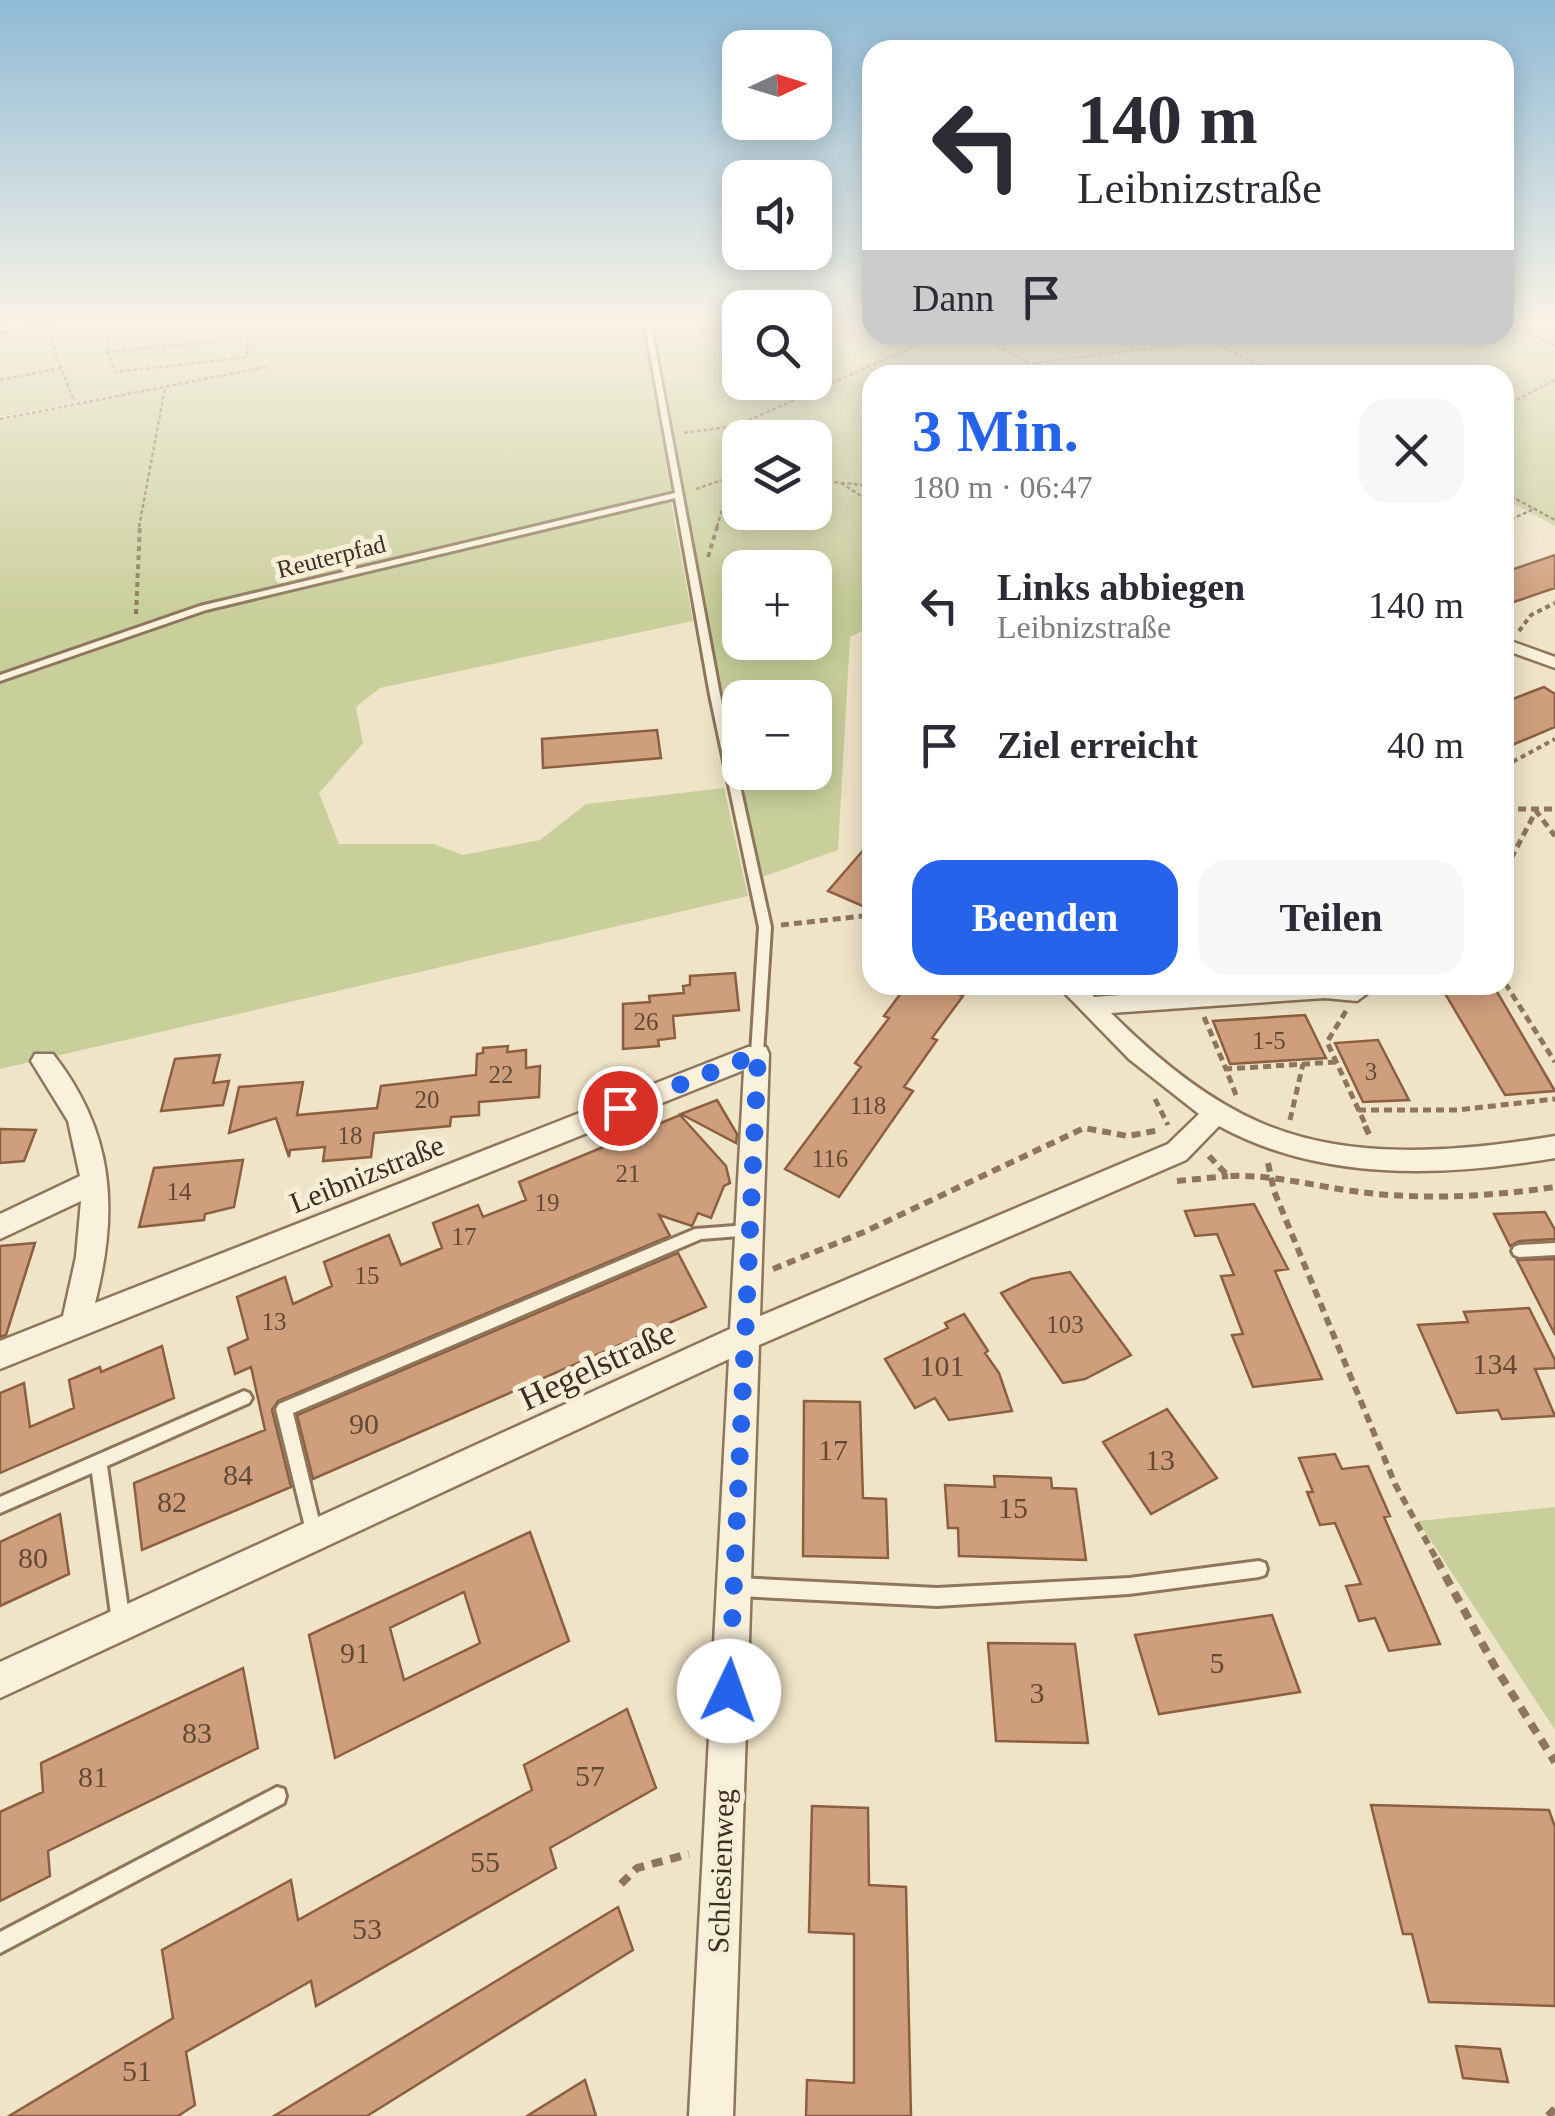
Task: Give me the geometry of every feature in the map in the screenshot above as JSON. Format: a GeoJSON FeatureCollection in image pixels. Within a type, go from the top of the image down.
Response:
{"type":"FeatureCollection","features":[{"type":"Feature","properties":{"kind":"street"},"geometry":{"type":"LineString","coordinates":[[1514,641],[1555,663]]}},
{"type":"Feature","properties":{"kind":"street"},"geometry":{"type":"LineString","coordinates":[[1078,995],[1114,1032],[1218,1111],[1269,1137],[1380,1156],[1463,1158],[1555,1147]]}},
{"type":"Feature","properties":{"kind":"street"},"geometry":{"type":"LineString","coordinates":[[1088,1006],[1146,995]]}},
{"type":"Feature","properties":{"kind":"street"},"geometry":{"type":"LineString","coordinates":[[1179,995],[1231,995]]}},
{"type":"Feature","properties":{"kind":"street","name":"Schlesienweg"},"geometry":{"type":"LineString","coordinates":[[712,2116],[758,1054]]}},
{"type":"Feature","properties":{"kind":"street","name":"Leibnizstraße"},"geometry":{"type":"LineString","coordinates":[[0,1355],[758,1054]]}},
{"type":"Feature","properties":{"kind":"street"},"geometry":{"type":"LineString","coordinates":[[44,1061],[66,1088],[85,1126],[95,1181],[93,1248],[75,1326]]}},
{"type":"Feature","properties":{"kind":"street","name":"Hegelstraße"},"geometry":{"type":"LineString","coordinates":[[0,1680],[745,1337],[1176,1152],[1218,1111]]}},
{"type":"Feature","properties":{"kind":"street"},"geometry":{"type":"LineString","coordinates":[[0,1227],[95,1181]]}},
{"type":"Feature","properties":{"kind":"lane","name":"Schlesienweg"},"geometry":{"type":"LineString","coordinates":[[664,419],[766,927],[758,1054]]}},
{"type":"Feature","properties":{"kind":"lane","name":"Reuterpfad"},"geometry":{"type":"LineString","coordinates":[[0,678],[203,608],[650,498],[678,495]]}},
{"type":"Feature","properties":{"kind":"lane"},"geometry":{"type":"LineString","coordinates":[[314,1534],[284,1409],[700,1233],[748,1232]]}},
{"type":"Feature","properties":{"kind":"lane"},"geometry":{"type":"LineString","coordinates":[[1519,1252],[1555,1249]]}},
{"type":"Feature","properties":{"kind":"lane"},"geometry":{"type":"LineString","coordinates":[[0,1505],[244,1398]]}},
{"type":"Feature","properties":{"kind":"lane"},"geometry":{"type":"LineString","coordinates":[[98,1462],[121,1622]]}},
{"type":"Feature","properties":{"kind":"lane"},"geometry":{"type":"LineString","coordinates":[[734,1587],[937,1596],[1129,1586],[1259,1569]]}},
{"type":"Feature","properties":{"kind":"lane"},"geometry":{"type":"LineString","coordinates":[[0,1942],[278,1796]]}},
{"type":"Feature","properties":{"kind":"path"},"geometry":{"type":"LineString","coordinates":[[148,626],[135,614],[134,590],[160,419]]}},
{"type":"Feature","properties":{"kind":"path"},"geometry":{"type":"LineString","coordinates":[[667,435],[722,428]]}},
{"type":"Feature","properties":{"kind":"path"},"geometry":{"type":"LineString","coordinates":[[678,495],[722,478]]}},
{"type":"Feature","properties":{"kind":"path"},"geometry":{"type":"LineString","coordinates":[[832,481],[862,485]]}},
{"type":"Feature","properties":{"kind":"path"},"geometry":{"type":"LineString","coordinates":[[840,482],[862,497]]}},
{"type":"Feature","properties":{"kind":"path"},"geometry":{"type":"LineString","coordinates":[[1514,499],[1555,520]]}},
{"type":"Feature","properties":{"kind":"path"},"geometry":{"type":"LineString","coordinates":[[1514,518],[1534,509]]}},
{"type":"Feature","properties":{"kind":"path"},"geometry":{"type":"LineString","coordinates":[[693,577],[713,548],[722,513]]}},
{"type":"Feature","properties":{"kind":"path"},"geometry":{"type":"LineString","coordinates":[[1514,636],[1532,615],[1555,603]]}},
{"type":"Feature","properties":{"kind":"path"},"geometry":{"type":"LineString","coordinates":[[1514,761],[1555,739]]}},
{"type":"Feature","properties":{"kind":"path"},"geometry":{"type":"LineString","coordinates":[[1514,810],[1555,809]]}},
{"type":"Feature","properties":{"kind":"path"},"geometry":{"type":"LineString","coordinates":[[1536,812],[1555,836]]}},
{"type":"Feature","properties":{"kind":"path"},"geometry":{"type":"LineString","coordinates":[[1514,853],[1536,812]]}},
{"type":"Feature","properties":{"kind":"path"},"geometry":{"type":"LineString","coordinates":[[766,927],[862,916]]}},
{"type":"Feature","properties":{"kind":"path"},"geometry":{"type":"LineString","coordinates":[[1355,995],[1328,1042],[1380,1156]]}},
{"type":"Feature","properties":{"kind":"path"},"geometry":{"type":"LineString","coordinates":[[1513,995],[1555,1062]]}},
{"type":"Feature","properties":{"kind":"path"},"geometry":{"type":"LineString","coordinates":[[1196,998],[1226,1070],[1269,1137]]}},
{"type":"Feature","properties":{"kind":"path"},"geometry":{"type":"LineString","coordinates":[[1226,1070],[1336,1062]]}},
{"type":"Feature","properties":{"kind":"path"},"geometry":{"type":"LineString","coordinates":[[1303,1064],[1269,1137],[1267,1160],[1271,1178],[1395,1484],[1494,1665],[1555,1762]]}},
{"type":"Feature","properties":{"kind":"path"},"geometry":{"type":"LineString","coordinates":[[747,1280],[864,1232],[1084,1128],[1128,1136],[1170,1130],[1152,1092]]}},
{"type":"Feature","properties":{"kind":"path"},"geometry":{"type":"LineString","coordinates":[[1358,1110],[1418,1112],[1526,1105],[1555,1098]]}},
{"type":"Feature","properties":{"kind":"path"},"geometry":{"type":"LineString","coordinates":[[1188,1141],[1228,1176]]}},
{"type":"Feature","properties":{"kind":"path"},"geometry":{"type":"LineString","coordinates":[[1174,1182],[1254,1173],[1404,1196],[1461,1198],[1555,1187]]}},
{"type":"Feature","properties":{"kind":"path"},"geometry":{"type":"LineString","coordinates":[[622,1884],[637,1868],[686,1854],[721,1853]]}},
{"type":"Feature","properties":{"kind":"path"},"geometry":{"type":"LineString","coordinates":[[1548,2116],[1555,2108]]}},
{"type":"Feature","properties":{"kind":"green space"},"geometry":{"type":"Polygon","coordinates":[[[659,419],[671,491],[188,608],[0,673],[0,421],[659,419]]]}},
{"type":"Feature","properties":{"kind":"green space"},"geometry":{"type":"Polygon","coordinates":[[[670,419],[862,419],[862,631],[850,637],[838,850],[756,879],[739,790],[832,790],[832,680],[722,680],[722,698],[670,419]]]}},
{"type":"Feature","properties":{"kind":"green space"},"geometry":{"type":"Polygon","coordinates":[[[1514,419],[1555,419],[1555,526],[1514,504],[1514,419]]]}},
{"type":"Feature","properties":{"kind":"green space"},"geometry":{"type":"Polygon","coordinates":[[[654,501],[671,502],[693,621],[380,688],[356,707],[363,743],[319,793],[339,844],[434,844],[463,855],[540,840],[586,804],[722,788],[748,896],[0,1069],[0,683],[203,611],[654,501]]]}},
{"type":"Feature","properties":{"kind":"green space"},"geometry":{"type":"Polygon","coordinates":[[[1555,1507],[1555,1730],[1418,1521],[1555,1507]]]}},
{"type":"Feature","properties":{"kind":"building"},"geometry":{"type":"Polygon","coordinates":[[[1555,555],[1555,588],[1514,602],[1514,569],[1555,555]]]}},
{"type":"Feature","properties":{"kind":"building"},"geometry":{"type":"Polygon","coordinates":[[[1544,687],[1555,694],[1555,727],[1514,744],[1514,699],[1544,687]]]}},
{"type":"Feature","properties":{"kind":"building"},"geometry":{"type":"Polygon","coordinates":[[[657,730],[661,758],[543,768],[542,739],[657,730]]]}},
{"type":"Feature","properties":{"kind":"building"},"geometry":{"type":"Polygon","coordinates":[[[862,852],[862,906],[828,891],[862,852]]]}},
{"type":"Feature","properties":{"kind":"building"},"geometry":{"type":"Polygon","coordinates":[[[735,973],[739,1010],[673,1016],[675,1038],[658,1040],[659,1046],[623,1049],[623,1004],[650,1002],[649,996],[684,993],[683,986],[690,985],[690,976],[735,973]]]}},
{"type":"Feature","properties":{"kind":"building"},"geometry":{"type":"Polygon","coordinates":[[[900,995],[963,996],[932,1038],[937,1040],[904,1087],[913,1091],[839,1197],[785,1169],[861,1067],[855,1063],[889,1018],[884,1016],[900,995]]]}},
{"type":"Feature","properties":{"kind":"building"},"geometry":{"type":"Polygon","coordinates":[[[1446,995],[1499,995],[1555,1091],[1505,1095],[1446,995]]]}},
{"type":"Feature","properties":{"kind":"building"},"geometry":{"type":"Polygon","coordinates":[[[1305,1015],[1326,1058],[1230,1064],[1213,1021],[1305,1015]]]}},
{"type":"Feature","properties":{"kind":"building"},"geometry":{"type":"Polygon","coordinates":[[[1378,1040],[1409,1100],[1363,1102],[1335,1043],[1378,1040]]]}},
{"type":"Feature","properties":{"kind":"building"},"geometry":{"type":"Polygon","coordinates":[[[508,1046],[507,1052],[526,1050],[526,1068],[540,1066],[539,1097],[479,1102],[479,1115],[451,1117],[450,1126],[374,1133],[371,1157],[323,1161],[325,1147],[290,1150],[289,1157],[276,1118],[229,1133],[239,1087],[303,1082],[297,1115],[377,1108],[381,1086],[476,1075],[477,1054],[483,1053],[483,1048],[508,1046]]]}},
{"type":"Feature","properties":{"kind":"building"},"geometry":{"type":"Polygon","coordinates":[[[220,1055],[213,1083],[229,1081],[223,1105],[161,1111],[175,1059],[220,1055]]]}},
{"type":"Feature","properties":{"kind":"building"},"geometry":{"type":"Polygon","coordinates":[[[717,1100],[737,1134],[736,1143],[681,1114],[717,1100]]]}},
{"type":"Feature","properties":{"kind":"building"},"geometry":{"type":"Polygon","coordinates":[[[680,1115],[726,1166],[730,1183],[724,1186],[711,1218],[698,1213],[692,1226],[659,1215],[670,1236],[278,1401],[272,1410],[291,1487],[142,1550],[134,1483],[265,1430],[251,1367],[235,1374],[228,1348],[248,1339],[237,1297],[285,1277],[293,1304],[332,1286],[324,1262],[389,1235],[401,1265],[442,1248],[433,1223],[478,1205],[483,1217],[526,1200],[519,1182],[680,1115]]]}},
{"type":"Feature","properties":{"kind":"building"},"geometry":{"type":"Polygon","coordinates":[[[0,1129],[36,1130],[24,1161],[0,1163],[0,1129]]]}},
{"type":"Feature","properties":{"kind":"building"},"geometry":{"type":"Polygon","coordinates":[[[243,1160],[234,1207],[205,1214],[204,1220],[139,1227],[154,1168],[243,1160]]]}},
{"type":"Feature","properties":{"kind":"building"},"geometry":{"type":"Polygon","coordinates":[[[1254,1204],[1288,1269],[1275,1271],[1322,1379],[1253,1387],[1232,1335],[1243,1334],[1221,1276],[1234,1275],[1217,1234],[1195,1236],[1185,1211],[1254,1204]]]}},
{"type":"Feature","properties":{"kind":"building"},"geometry":{"type":"Polygon","coordinates":[[[1545,1212],[1555,1230],[1555,1239],[1519,1241],[1510,1246],[1494,1214],[1545,1212]]]}},
{"type":"Feature","properties":{"kind":"building"},"geometry":{"type":"Polygon","coordinates":[[[35,1243],[6,1335],[0,1337],[0,1246],[35,1243]]]}},
{"type":"Feature","properties":{"kind":"building"},"geometry":{"type":"Polygon","coordinates":[[[678,1253],[706,1307],[313,1479],[297,1415],[678,1253]]]}},
{"type":"Feature","properties":{"kind":"building"},"geometry":{"type":"Polygon","coordinates":[[[1555,1259],[1555,1335],[1517,1260],[1555,1259]]]}},
{"type":"Feature","properties":{"kind":"building"},"geometry":{"type":"Polygon","coordinates":[[[1070,1272],[1131,1355],[1085,1379],[1063,1383],[1001,1293],[1031,1279],[1070,1272]]]}},
{"type":"Feature","properties":{"kind":"building"},"geometry":{"type":"Polygon","coordinates":[[[1529,1308],[1555,1360],[1555,1368],[1535,1369],[1555,1416],[1502,1419],[1498,1410],[1457,1413],[1418,1325],[1468,1322],[1464,1312],[1529,1308]]]}},
{"type":"Feature","properties":{"kind":"building"},"geometry":{"type":"Polygon","coordinates":[[[964,1314],[999,1373],[1012,1411],[949,1420],[935,1398],[915,1408],[885,1359],[948,1328],[945,1323],[964,1314]]]}},
{"type":"Feature","properties":{"kind":"building"},"geometry":{"type":"Polygon","coordinates":[[[162,1346],[174,1398],[0,1473],[0,1393],[24,1383],[30,1427],[74,1408],[69,1380],[100,1367],[101,1372],[162,1346]]]}},
{"type":"Feature","properties":{"kind":"building"},"geometry":{"type":"Polygon","coordinates":[[[804,1401],[860,1402],[863,1498],[886,1499],[888,1558],[803,1556],[804,1401]]]}},
{"type":"Feature","properties":{"kind":"building"},"geometry":{"type":"Polygon","coordinates":[[[1167,1409],[1217,1478],[1151,1514],[1103,1442],[1167,1409]]]}},
{"type":"Feature","properties":{"kind":"building"},"geometry":{"type":"Polygon","coordinates":[[[1335,1454],[1342,1469],[1368,1466],[1390,1516],[1384,1517],[1440,1644],[1389,1651],[1375,1618],[1359,1621],[1346,1586],[1361,1584],[1335,1523],[1320,1525],[1307,1492],[1313,1492],[1299,1458],[1335,1454]]]}},
{"type":"Feature","properties":{"kind":"building"},"geometry":{"type":"Polygon","coordinates":[[[994,1476],[1051,1478],[1052,1488],[1076,1489],[1086,1560],[959,1556],[958,1528],[948,1528],[945,1485],[995,1487],[994,1476]]]}},
{"type":"Feature","properties":{"kind":"building"},"geometry":{"type":"Polygon","coordinates":[[[60,1514],[69,1574],[0,1606],[0,1542],[60,1514]]]}},
{"type":"Feature","properties":{"kind":"building"},"geometry":{"type":"Polygon","coordinates":[[[530,1532],[569,1641],[335,1758],[309,1635],[530,1532]],[[464,1592],[390,1628],[404,1680],[480,1643],[464,1592]]]}},
{"type":"Feature","properties":{"kind":"building"},"geometry":{"type":"Polygon","coordinates":[[[1272,1615],[1300,1692],[1159,1714],[1135,1635],[1272,1615]]]}},
{"type":"Feature","properties":{"kind":"building"},"geometry":{"type":"Polygon","coordinates":[[[988,1643],[1075,1644],[1088,1743],[996,1741],[988,1643]]]}},
{"type":"Feature","properties":{"kind":"building"},"geometry":{"type":"Polygon","coordinates":[[[243,1668],[258,1748],[48,1851],[50,1876],[0,1901],[0,1812],[43,1792],[41,1763],[243,1668]]]}},
{"type":"Feature","properties":{"kind":"building"},"geometry":{"type":"Polygon","coordinates":[[[627,1709],[656,1788],[550,1848],[556,1868],[316,2006],[311,1981],[186,2052],[195,2105],[178,2116],[9,2116],[173,2018],[162,1950],[291,1880],[298,1920],[532,1790],[524,1765],[627,1709]]]}},
{"type":"Feature","properties":{"kind":"building"},"geometry":{"type":"Polygon","coordinates":[[[1371,1805],[1549,1810],[1555,1827],[1555,2006],[1429,2002],[1412,1934],[1403,1934],[1371,1805]]]}},
{"type":"Feature","properties":{"kind":"building"},"geometry":{"type":"Polygon","coordinates":[[[812,1806],[868,1808],[869,1885],[906,1887],[911,2116],[806,2116],[807,2080],[854,2083],[854,1934],[809,1932],[812,1806]]]}},
{"type":"Feature","properties":{"kind":"building"},"geometry":{"type":"Polygon","coordinates":[[[618,1907],[633,1950],[367,2116],[274,2116],[618,1907]]]}},
{"type":"Feature","properties":{"kind":"building"},"geometry":{"type":"Polygon","coordinates":[[[1456,2046],[1500,2049],[1508,2082],[1463,2078],[1456,2046]]]}},
{"type":"Feature","properties":{"kind":"building"},"geometry":{"type":"Polygon","coordinates":[[[585,2080],[596,2116],[527,2116],[585,2080]]]}},
{"type":"Feature","properties":{"kind":"route"},"geometry":{"type":"LineString","coordinates":[[620,1108],[758,1054],[729,1691]]}}]}
